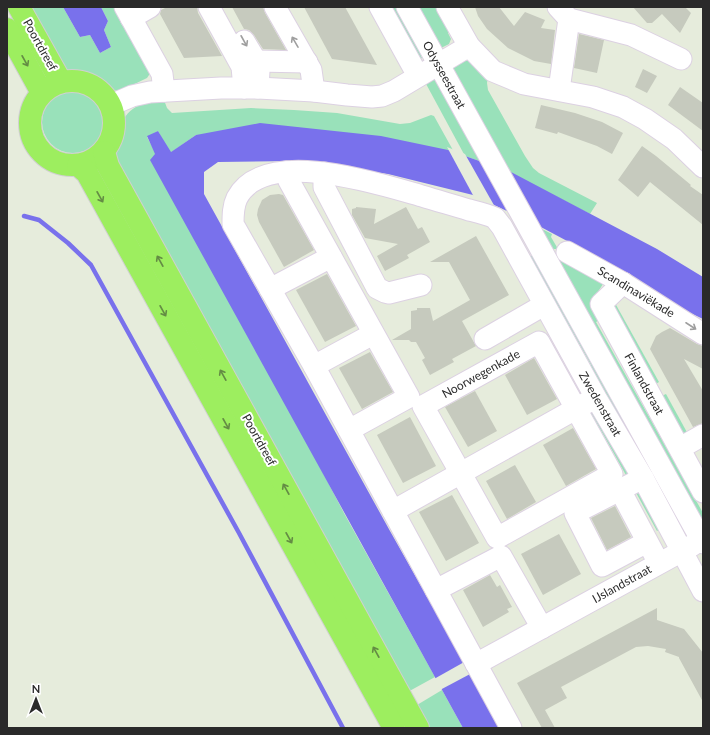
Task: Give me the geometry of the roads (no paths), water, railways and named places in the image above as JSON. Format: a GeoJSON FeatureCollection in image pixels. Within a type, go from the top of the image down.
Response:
{"type":"FeatureCollection","features":[{"type":"Feature","properties":{"kind":"main road","name":"Poortdreef"},"geometry":{"type":"LineString","coordinates":[[19,7],[61,82]]}},
{"type":"Feature","properties":{"kind":"main road","name":"Poortdreef"},"geometry":{"type":"LineString","coordinates":[[7,29],[42,93]]}},
{"type":"Feature","properties":{"kind":"main road"},"geometry":{"type":"LineString","coordinates":[[73,81],[90,85],[104,95],[111,105],[115,121],[114,130],[109,145],[104,152],[88,163],[78,165],[64,164],[52,160],[44,155],[33,140],[30,130],[30,120],[36,101],[48,88],[61,82],[73,81]]}},
{"type":"Feature","properties":{"kind":"main road","name":"Poortdreef"},"geometry":{"type":"LineString","coordinates":[[104,152],[108,166],[385,691]]}},
{"type":"Feature","properties":{"kind":"main road","name":"Poortdreef"},"geometry":{"type":"LineString","coordinates":[[78,165],[87,173],[402,721]]}},
{"type":"Feature","properties":{"kind":"street"},"geometry":{"type":"LineString","coordinates":[[150,7],[128,10],[162,74],[164,91]]}},
{"type":"Feature","properties":{"kind":"street"},"geometry":{"type":"LineString","coordinates":[[209,7],[242,67],[251,88]]}},
{"type":"Feature","properties":{"kind":"street"},"geometry":{"type":"LineString","coordinates":[[226,7],[256,61],[258,71],[251,88]]}},
{"type":"Feature","properties":{"kind":"street"},"geometry":{"type":"LineString","coordinates":[[275,7],[311,70],[314,91]]}},
{"type":"Feature","properties":{"kind":"street"},"geometry":{"type":"LineString","coordinates":[[380,7],[418,76]]}},
{"type":"Feature","properties":{"kind":"street","name":"Odysseestraat"},"geometry":{"type":"LineString","coordinates":[[407,7],[703,541]]}},
{"type":"Feature","properties":{"kind":"street"},"geometry":{"type":"LineString","coordinates":[[447,7],[469,46],[493,71],[524,84],[593,97],[623,107],[645,119],[674,139],[703,167]]}},
{"type":"Feature","properties":{"kind":"street"},"geometry":{"type":"LineString","coordinates":[[559,90],[564,13],[631,35],[681,59]]}},
{"type":"Feature","properties":{"kind":"street"},"geometry":{"type":"LineString","coordinates":[[111,105],[132,96],[150,92],[251,88],[382,96],[394,91],[469,46]]}},
{"type":"Feature","properties":{"kind":"street"},"geometry":{"type":"LineString","coordinates":[[256,61],[307,62]]}},
{"type":"Feature","properties":{"kind":"street"},"geometry":{"type":"LineString","coordinates":[[421,285],[390,292],[385,292],[377,288],[324,187],[324,173],[301,171],[277,172],[254,179],[244,187],[237,198],[233,211],[233,224],[314,366],[511,728]]}},
{"type":"Feature","properties":{"kind":"street"},"geometry":{"type":"LineString","coordinates":[[286,172],[289,181],[409,397],[349,430]]}},
{"type":"Feature","properties":{"kind":"street","name":"Zwedenstraat"},"geometry":{"type":"LineString","coordinates":[[324,173],[377,183],[495,218],[502,227],[544,305],[642,478],[703,591]]}},
{"type":"Feature","properties":{"kind":"street","name":"Scandinaviëkade"},"geometry":{"type":"LineString","coordinates":[[567,252],[623,283],[703,334]]}},
{"type":"Feature","properties":{"kind":"street"},"geometry":{"type":"LineString","coordinates":[[270,289],[331,257]]}},
{"type":"Feature","properties":{"kind":"street","name":"Finlandstraat"},"geometry":{"type":"LineString","coordinates":[[623,283],[601,304],[703,492]]}},
{"type":"Feature","properties":{"kind":"street"},"geometry":{"type":"LineString","coordinates":[[485,339],[544,305]]}},
{"type":"Feature","properties":{"kind":"street"},"geometry":{"type":"LineString","coordinates":[[314,366],[373,334]]}},
{"type":"Feature","properties":{"kind":"street","name":"Noorwegenkade"},"geometry":{"type":"LineString","coordinates":[[539,342],[576,409],[612,474],[496,538],[423,406],[539,342]]}},
{"type":"Feature","properties":{"kind":"street"},"geometry":{"type":"LineString","coordinates":[[393,511],[596,398]]}},
{"type":"Feature","properties":{"kind":"street"},"geometry":{"type":"LineString","coordinates":[[680,448],[703,435]]}},
{"type":"Feature","properties":{"kind":"street","name":"IJslandstraat"},"geometry":{"type":"LineString","coordinates":[[642,478],[575,514],[602,566],[647,542]]}},
{"type":"Feature","properties":{"kind":"street"},"geometry":{"type":"LineString","coordinates":[[620,490],[659,564]]}},
{"type":"Feature","properties":{"kind":"street","name":"IJslandstraat"},"geometry":{"type":"LineString","coordinates":[[476,664],[703,541]]}},
{"type":"Feature","properties":{"kind":"street"},"geometry":{"type":"LineString","coordinates":[[436,590],[501,556],[542,628]]}},
{"type":"Feature","properties":{"kind":"waterway"},"geometry":{"type":"LineString","coordinates":[[24,216],[39,220],[68,243],[91,265],[239,533],[343,728]]}}]}
